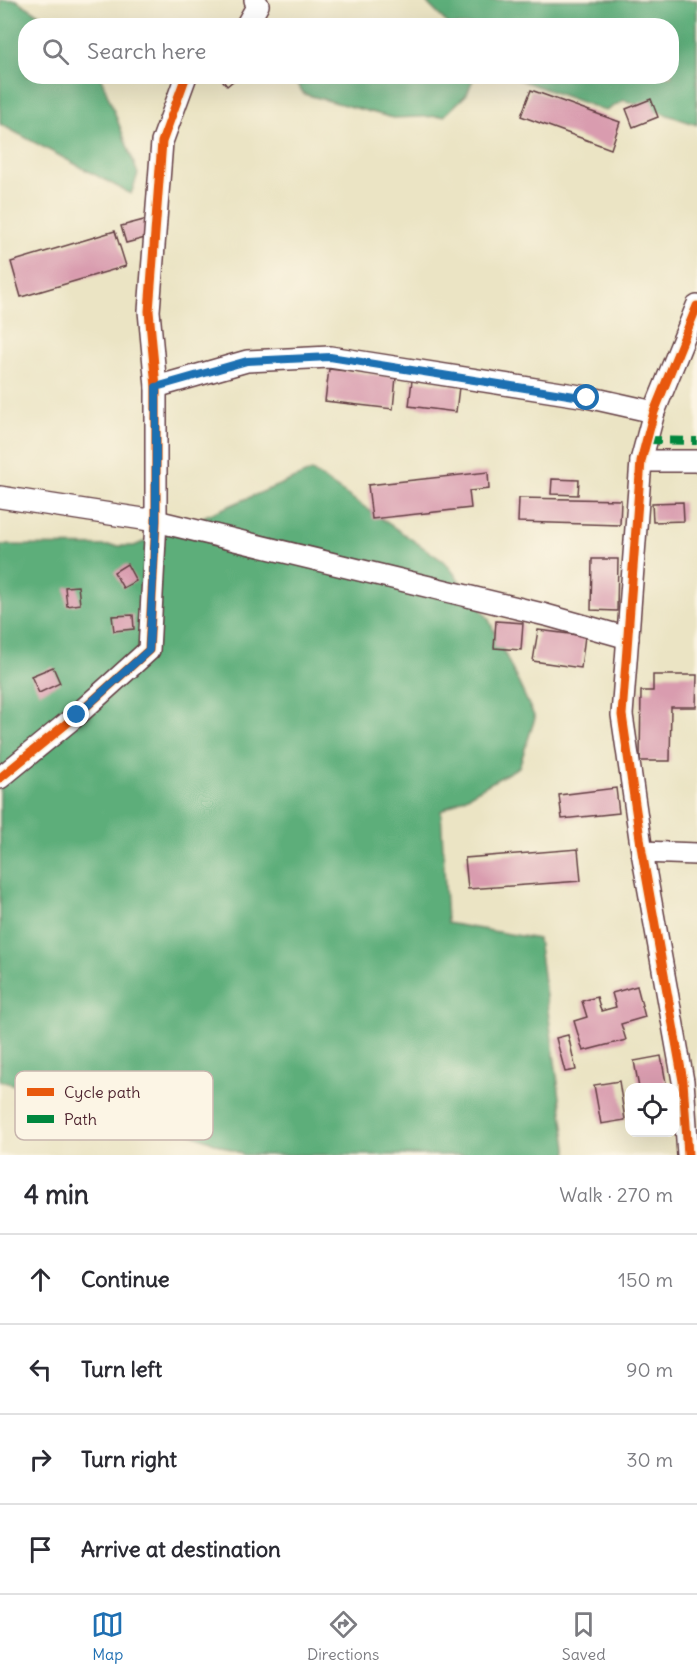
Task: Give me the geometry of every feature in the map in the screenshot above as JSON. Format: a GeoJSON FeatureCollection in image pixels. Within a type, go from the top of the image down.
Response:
{"type":"FeatureCollection","features":[{"type":"Feature","properties":{"kind":"street"},"geometry":{"type":"LineString","coordinates":[[251,18],[258,5],[255,0]]}},
{"type":"Feature","properties":{"kind":"street"},"geometry":{"type":"LineString","coordinates":[[0,778],[77,715],[149,650],[156,521],[156,387],[149,311],[162,142],[183,84]]}},
{"type":"Feature","properties":{"kind":"street"},"geometry":{"type":"LineString","coordinates":[[688,1155],[682,1081],[642,852],[622,715],[641,461],[654,412],[697,306]]}},
{"type":"Feature","properties":{"kind":"street"},"geometry":{"type":"LineString","coordinates":[[156,387],[247,361],[330,357],[587,398],[654,412]]}},
{"type":"Feature","properties":{"kind":"street"},"geometry":{"type":"LineString","coordinates":[[641,461],[697,461]]}},
{"type":"Feature","properties":{"kind":"street"},"geometry":{"type":"LineString","coordinates":[[0,497],[156,521],[546,615],[628,638]]}},
{"type":"Feature","properties":{"kind":"street"},"geometry":{"type":"LineString","coordinates":[[642,852],[697,854]]}},
{"type":"Feature","properties":{"kind":"green space"},"geometry":{"type":"Polygon","coordinates":[[[0,0],[16,0],[46,18],[18,18],[18,84],[104,84],[138,174],[131,194],[0,124],[0,0]]]}},
{"type":"Feature","properties":{"kind":"green space"},"geometry":{"type":"Polygon","coordinates":[[[424,0],[697,0],[697,125],[624,100],[606,111],[531,84],[679,84],[679,18],[442,18],[424,0]]]}},
{"type":"Feature","properties":{"kind":"green space"},"geometry":{"type":"Polygon","coordinates":[[[297,84],[471,84],[467,94],[444,116],[393,118],[304,94],[297,84]]]}},
{"type":"Feature","properties":{"kind":"green space"},"geometry":{"type":"Polygon","coordinates":[[[312,471],[446,563],[488,618],[535,718],[519,767],[441,811],[447,923],[538,939],[568,1155],[244,1155],[207,1140],[213,1140],[213,1071],[15,1071],[15,1085],[0,1081],[0,545],[134,546],[312,471]]]}},
{"type":"Feature","properties":{"kind":"building"},"geometry":{"type":"Polygon","coordinates":[[[531,90],[620,122],[611,149],[521,116],[531,90]]]}},
{"type":"Feature","properties":{"kind":"building"},"geometry":{"type":"Polygon","coordinates":[[[651,99],[658,117],[633,127],[626,109],[651,99]]]}},
{"type":"Feature","properties":{"kind":"building"},"geometry":{"type":"Polygon","coordinates":[[[144,220],[149,237],[126,243],[121,226],[144,220]]]}},
{"type":"Feature","properties":{"kind":"building"},"geometry":{"type":"Polygon","coordinates":[[[115,231],[126,266],[21,297],[11,262],[115,231]]]}},
{"type":"Feature","properties":{"kind":"building"},"geometry":{"type":"Polygon","coordinates":[[[329,369],[396,377],[393,409],[325,401],[329,369]]]}},
{"type":"Feature","properties":{"kind":"building"},"geometry":{"type":"Polygon","coordinates":[[[412,380],[459,387],[456,412],[409,406],[412,380]]]}},
{"type":"Feature","properties":{"kind":"building"},"geometry":{"type":"Polygon","coordinates":[[[488,472],[489,489],[469,491],[471,508],[372,519],[368,485],[488,472]]]}},
{"type":"Feature","properties":{"kind":"building"},"geometry":{"type":"Polygon","coordinates":[[[552,479],[579,480],[578,495],[551,494],[552,479]]]}},
{"type":"Feature","properties":{"kind":"building"},"geometry":{"type":"Polygon","coordinates":[[[519,498],[621,500],[620,525],[518,522],[519,498]]]}},
{"type":"Feature","properties":{"kind":"building"},"geometry":{"type":"Polygon","coordinates":[[[683,502],[684,521],[653,522],[652,503],[683,502]]]}},
{"type":"Feature","properties":{"kind":"building"},"geometry":{"type":"Polygon","coordinates":[[[592,559],[618,559],[617,611],[591,610],[592,559]]]}},
{"type":"Feature","properties":{"kind":"building"},"geometry":{"type":"Polygon","coordinates":[[[127,564],[136,581],[123,588],[114,572],[127,564]]]}},
{"type":"Feature","properties":{"kind":"building"},"geometry":{"type":"Polygon","coordinates":[[[78,586],[80,604],[67,606],[65,587],[78,586]]]}},
{"type":"Feature","properties":{"kind":"building"},"geometry":{"type":"Polygon","coordinates":[[[133,615],[134,629],[114,631],[112,616],[133,615]]]}},
{"type":"Feature","properties":{"kind":"building"},"geometry":{"type":"Polygon","coordinates":[[[496,621],[523,623],[521,650],[494,648],[496,621]]]}},
{"type":"Feature","properties":{"kind":"building"},"geometry":{"type":"Polygon","coordinates":[[[538,630],[585,636],[581,668],[533,661],[538,630]]]}},
{"type":"Feature","properties":{"kind":"building"},"geometry":{"type":"Polygon","coordinates":[[[53,667],[60,683],[39,693],[31,676],[53,667]]]}},
{"type":"Feature","properties":{"kind":"building"},"geometry":{"type":"Polygon","coordinates":[[[653,675],[697,675],[696,707],[671,707],[670,761],[640,761],[641,691],[653,691],[653,675]]]}},
{"type":"Feature","properties":{"kind":"building"},"geometry":{"type":"Polygon","coordinates":[[[616,788],[619,813],[562,819],[559,795],[616,788]]]}},
{"type":"Feature","properties":{"kind":"building"},"geometry":{"type":"Polygon","coordinates":[[[578,849],[581,881],[468,889],[465,858],[578,849]]]}},
{"type":"Feature","properties":{"kind":"building"},"geometry":{"type":"Polygon","coordinates":[[[637,986],[645,1017],[621,1024],[626,1040],[583,1051],[574,1021],[587,1017],[582,1001],[597,997],[601,1011],[616,1007],[612,993],[637,986]]]}},
{"type":"Feature","properties":{"kind":"building"},"geometry":{"type":"Polygon","coordinates":[[[568,1035],[576,1070],[565,1072],[556,1038],[568,1035]]]}},
{"type":"Feature","properties":{"kind":"building"},"geometry":{"type":"Polygon","coordinates":[[[661,1056],[666,1083],[638,1083],[634,1061],[661,1056]]]}},
{"type":"Feature","properties":{"kind":"building"},"geometry":{"type":"Polygon","coordinates":[[[619,1081],[625,1120],[601,1124],[594,1085],[619,1081]]]}},
{"type":"Feature","properties":{"kind":"marked path"},"geometry":{"type":"LineString","coordinates":[[646,440],[697,441]]}},
{"type":"Feature","properties":{"kind":"cycle path"},"geometry":{"type":"LineString","coordinates":[[0,778],[77,715],[149,650],[156,521],[156,387],[149,311],[162,142],[183,84]]}},
{"type":"Feature","properties":{"kind":"cycle path"},"geometry":{"type":"LineString","coordinates":[[688,1155],[683,1081],[642,852],[622,715],[641,461],[654,412],[697,306]]}},
{"type":"Feature","properties":{"kind":"route"},"geometry":{"type":"LineString","coordinates":[[77,715],[149,650],[156,521],[156,387],[247,361],[330,357],[587,398]]}}]}
